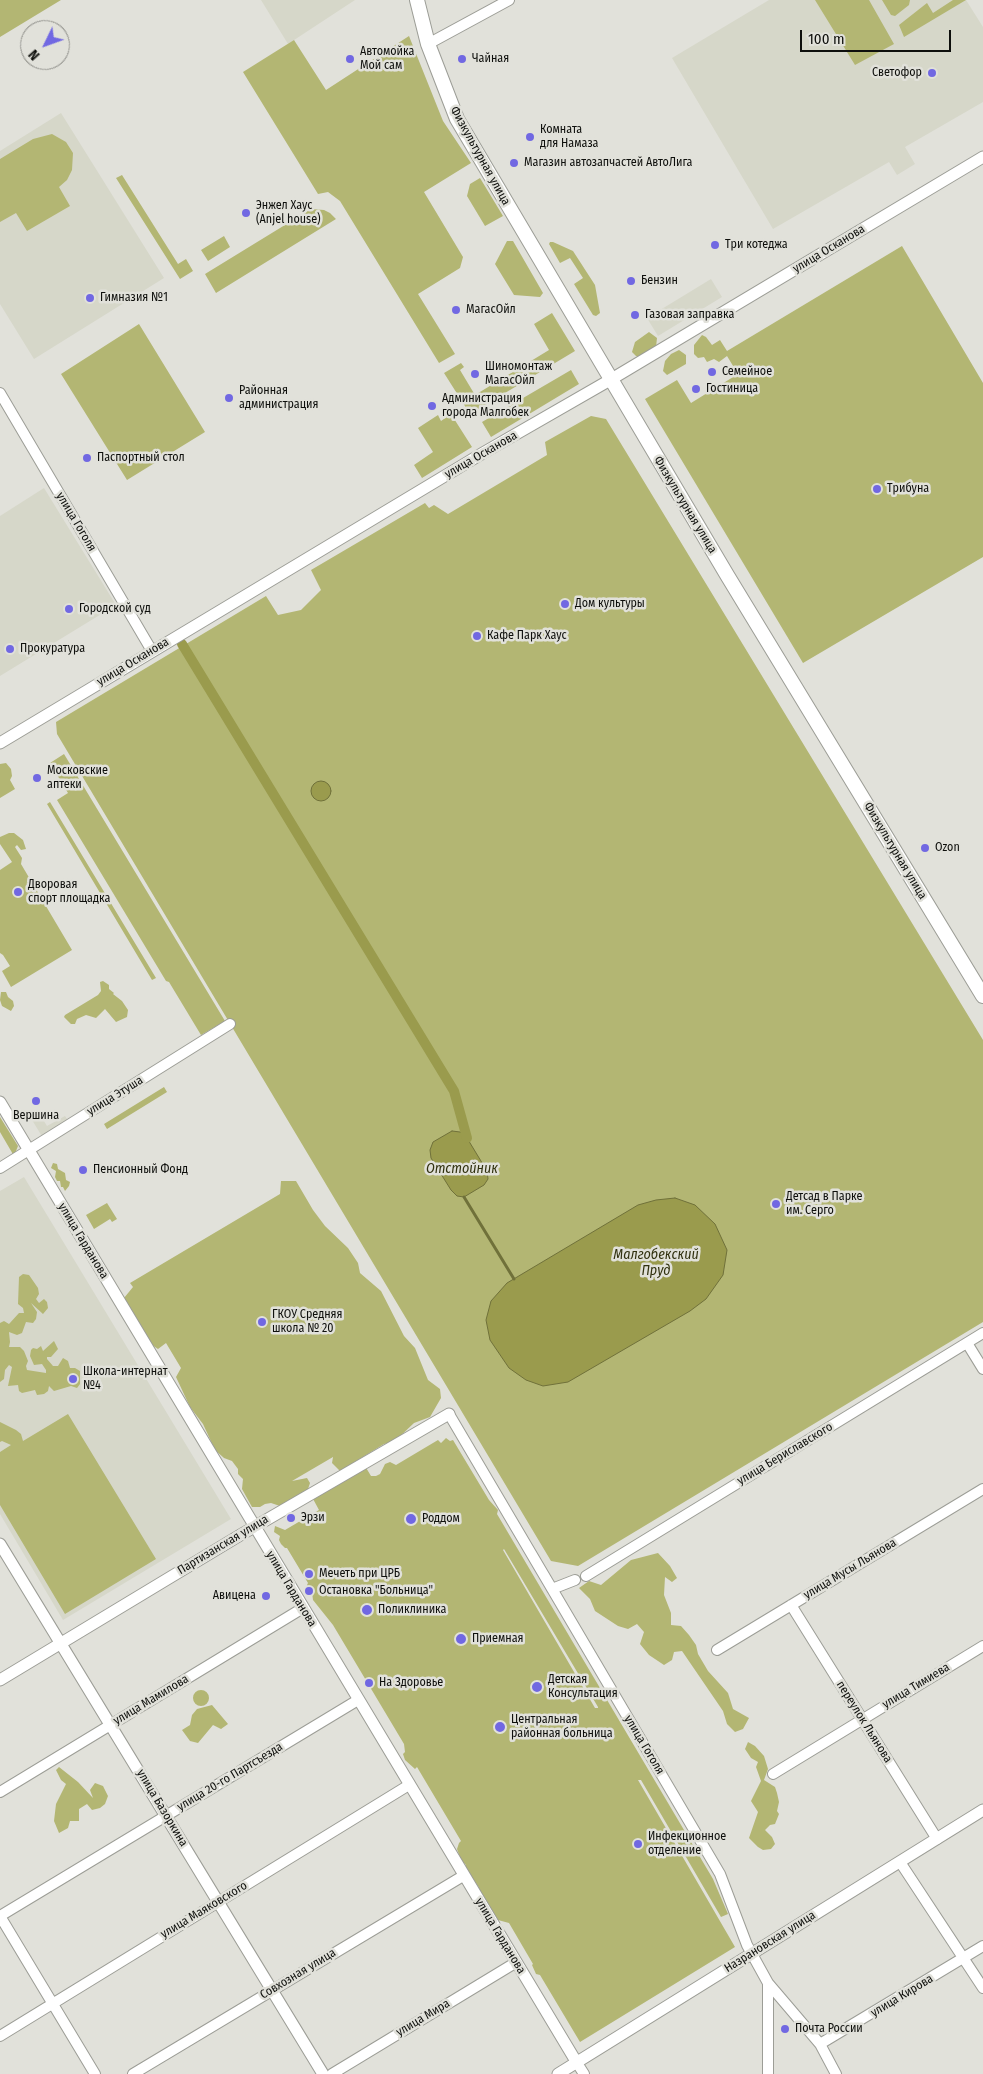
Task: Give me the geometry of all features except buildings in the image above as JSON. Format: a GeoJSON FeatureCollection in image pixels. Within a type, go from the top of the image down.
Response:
{"type":"FeatureCollection","features":[{"type":"Feature","properties":{"kind":"main road","name":"Физкультурная улица"},"geometry":{"type":"LineString","coordinates":[[417,0],[428,44],[457,120],[786,674],[981,987]]}},
{"type":"Feature","properties":{"kind":"street"},"geometry":{"type":"LineString","coordinates":[[428,44],[509,0]]}},
{"type":"Feature","properties":{"kind":"street","name":"улица Осканова"},"geometry":{"type":"LineString","coordinates":[[2,741],[983,157]]}},
{"type":"Feature","properties":{"kind":"street","name":"улица Гоголя"},"geometry":{"type":"LineString","coordinates":[[0,393],[152,651]]}},
{"type":"Feature","properties":{"kind":"street","name":"улица Этуша"},"geometry":{"type":"LineString","coordinates":[[0,1168],[230,1024]]}},
{"type":"Feature","properties":{"kind":"street","name":"улица Гарданова"},"geometry":{"type":"LineString","coordinates":[[0,1102],[515,1963],[584,2074]]}},
{"type":"Feature","properties":{"kind":"street","name":"улица Бериславского"},"geometry":{"type":"LineString","coordinates":[[586,1576],[983,1333]]}},
{"type":"Feature","properties":{"kind":"street"},"geometry":{"type":"LineString","coordinates":[[967,1343],[983,1369]]}},
{"type":"Feature","properties":{"kind":"street","name":"улица Гоголя"},"geometry":{"type":"LineString","coordinates":[[449,1414],[720,1874],[752,1954],[768,1983],[820,2044],[836,2074]]}},
{"type":"Feature","properties":{"kind":"street","name":"Партизанская улица"},"geometry":{"type":"LineString","coordinates":[[0,1680],[254,1526],[449,1414]]}},
{"type":"Feature","properties":{"kind":"street","name":"улица Мусы Льянова"},"geometry":{"type":"LineString","coordinates":[[717,1650],[983,1489]]}},
{"type":"Feature","properties":{"kind":"street","name":"улица Базоркина"},"geometry":{"type":"LineString","coordinates":[[0,1544],[323,2074]]}},
{"type":"Feature","properties":{"kind":"street"},"geometry":{"type":"LineString","coordinates":[[552,1589],[575,1580]]}},
{"type":"Feature","properties":{"kind":"street","name":"переулок Льянова"},"geometry":{"type":"LineString","coordinates":[[791,1605],[937,1839]]}},
{"type":"Feature","properties":{"kind":"street","name":"улица Мамилова"},"geometry":{"type":"LineString","coordinates":[[0,1792],[303,1608]]}},
{"type":"Feature","properties":{"kind":"street","name":"улица Тимиева"},"geometry":{"type":"LineString","coordinates":[[772,1774],[861,1718],[983,1646]]}},
{"type":"Feature","properties":{"kind":"street","name":"улица 20-го Партсъезда"},"geometry":{"type":"LineString","coordinates":[[0,1916],[358,1700]]}},
{"type":"Feature","properties":{"kind":"street","name":"улица Маяковского"},"geometry":{"type":"LineString","coordinates":[[0,2036],[409,1785]]}},
{"type":"Feature","properties":{"kind":"street","name":"Назрановская улица"},"geometry":{"type":"LineString","coordinates":[[558,2074],[983,1810]]}},
{"type":"Feature","properties":{"kind":"street"},"geometry":{"type":"LineString","coordinates":[[900,1862],[983,1988]]}},
{"type":"Feature","properties":{"kind":"street","name":"Совхозная улица"},"geometry":{"type":"LineString","coordinates":[[132,2074],[463,1876]]}},
{"type":"Feature","properties":{"kind":"street"},"geometry":{"type":"LineString","coordinates":[[0,1916],[95,2074]]}},
{"type":"Feature","properties":{"kind":"street","name":"улица Кирова"},"geometry":{"type":"LineString","coordinates":[[820,2044],[983,1946]]}},
{"type":"Feature","properties":{"kind":"street","name":"улица Мира"},"geometry":{"type":"LineString","coordinates":[[332,2074],[515,1963]]}},
{"type":"Feature","properties":{"kind":"street"},"geometry":{"type":"LineString","coordinates":[[768,1983],[768,2074]]}},
{"type":"Feature","properties":{"kind":"shaded area"},"geometry":{"type":"Polygon","coordinates":[[[261,0],[355,0],[288,44],[261,0]]]}},
{"type":"Feature","properties":{"kind":"shaded area"},"geometry":{"type":"Polygon","coordinates":[[[769,0],[966,0],[983,27],[983,102],[905,147],[915,164],[897,175],[889,162],[773,229],[672,58],[769,0]]]}},
{"type":"Feature","properties":{"kind":"shaded area"},"geometry":{"type":"Polygon","coordinates":[[[61,113],[164,278],[34,359],[0,304],[0,151],[61,113]]]}},
{"type":"Feature","properties":{"kind":"shaded area"},"geometry":{"type":"Polygon","coordinates":[[[711,279],[722,297],[658,336],[647,318],[711,279]]]}},
{"type":"Feature","properties":{"kind":"shaded area"},"geometry":{"type":"Polygon","coordinates":[[[44,488],[116,605],[0,676],[0,516],[44,488]]]}},
{"type":"Feature","properties":{"kind":"shaded area"},"geometry":{"type":"Polygon","coordinates":[[[37,1110],[47,1126],[65,1116],[69,1122],[43,1138],[29,1115],[37,1110]]]}},
{"type":"Feature","properties":{"kind":"shaded area","name":"Школа-интернат №4"},"geometry":{"type":"Polygon","coordinates":[[[24,1177],[231,1519],[63,1620],[0,1514],[0,1191],[24,1177]]]}},
{"type":"Feature","properties":{"kind":"green space"},"geometry":{"type":"Polygon","coordinates":[[[0,0],[61,0],[28,20],[20,20],[20,25],[0,37],[0,0]]]}},
{"type":"Feature","properties":{"kind":"green space"},"geometry":{"type":"Polygon","coordinates":[[[815,0],[869,0],[894,44],[855,65],[815,0]]]}},
{"type":"Feature","properties":{"kind":"green space"},"geometry":{"type":"Polygon","coordinates":[[[882,0],[910,0],[909,5],[895,16],[891,15],[882,0]]]}},
{"type":"Feature","properties":{"kind":"green space"},"geometry":{"type":"Polygon","coordinates":[[[953,0],[966,0],[904,37],[899,25],[927,3],[933,13],[953,0]]]}},
{"type":"Feature","properties":{"kind":"green space"},"geometry":{"type":"Polygon","coordinates":[[[409,36],[443,121],[471,163],[424,192],[463,257],[460,268],[418,294],[455,354],[439,363],[340,201],[328,192],[318,194],[243,72],[294,40],[326,90],[409,36]]]}},
{"type":"Feature","properties":{"kind":"green space"},"geometry":{"type":"Polygon","coordinates":[[[52,134],[66,142],[73,153],[72,170],[67,180],[59,187],[70,206],[27,231],[16,213],[0,222],[0,159],[33,139],[52,134]]]}},
{"type":"Feature","properties":{"kind":"green space"},"geometry":{"type":"Polygon","coordinates":[[[122,175],[178,264],[186,259],[193,271],[180,279],[116,178],[122,175]]]}},
{"type":"Feature","properties":{"kind":"green space"},"geometry":{"type":"Polygon","coordinates":[[[480,178],[503,216],[485,226],[467,196],[470,184],[480,178]]]}},
{"type":"Feature","properties":{"kind":"green space"},"geometry":{"type":"Polygon","coordinates":[[[311,209],[324,210],[336,219],[216,293],[205,274],[311,209]]]}},
{"type":"Feature","properties":{"kind":"green space"},"geometry":{"type":"Polygon","coordinates":[[[224,236],[230,247],[208,261],[201,250],[224,236]]]}},
{"type":"Feature","properties":{"kind":"green space"},"geometry":{"type":"Polygon","coordinates":[[[507,241],[513,241],[543,293],[540,297],[514,295],[495,264],[507,241]]]}},
{"type":"Feature","properties":{"kind":"green space"},"geometry":{"type":"Polygon","coordinates":[[[550,242],[573,251],[595,285],[600,313],[596,316],[593,315],[574,284],[583,278],[570,258],[560,263],[549,244],[550,242]]]}},
{"type":"Feature","properties":{"kind":"green space"},"geometry":{"type":"Polygon","coordinates":[[[902,246],[983,383],[983,557],[803,663],[645,399],[677,380],[691,403],[738,374],[727,356],[719,362],[714,359],[707,362],[704,357],[698,358],[694,354],[694,345],[702,335],[712,345],[720,340],[727,351],[902,246]]]}},
{"type":"Feature","properties":{"kind":"green space"},"geometry":{"type":"Polygon","coordinates":[[[552,313],[575,351],[470,414],[444,373],[461,363],[464,367],[460,370],[475,395],[549,350],[534,324],[552,313]]]}},
{"type":"Feature","properties":{"kind":"green space"},"geometry":{"type":"Polygon","coordinates":[[[139,324],[205,432],[127,480],[61,374],[139,324]]]}},
{"type":"Feature","properties":{"kind":"green space"},"geometry":{"type":"Polygon","coordinates":[[[649,332],[657,338],[656,347],[639,357],[636,356],[632,352],[635,342],[649,332]]]}},
{"type":"Feature","properties":{"kind":"green space"},"geometry":{"type":"Polygon","coordinates":[[[679,350],[686,355],[686,364],[667,375],[663,371],[665,361],[671,354],[679,350]]]}},
{"type":"Feature","properties":{"kind":"green space"},"geometry":{"type":"Polygon","coordinates":[[[571,370],[579,384],[491,437],[482,422],[571,370]]]}},
{"type":"Feature","properties":{"kind":"green space"},"geometry":{"type":"Polygon","coordinates":[[[451,414],[472,447],[422,478],[414,465],[433,452],[418,428],[438,415],[441,421],[451,414]]]}},
{"type":"Feature","properties":{"kind":"green space"},"geometry":{"type":"Polygon","coordinates":[[[591,416],[606,419],[983,1040],[983,1322],[578,1566],[551,1561],[57,734],[56,722],[266,596],[278,615],[301,610],[321,590],[311,570],[425,503],[429,508],[434,505],[448,514],[547,455],[545,442],[591,416]]]}},
{"type":"Feature","properties":{"kind":"green space"},"geometry":{"type":"Polygon","coordinates":[[[64,754],[225,1021],[201,1035],[169,982],[166,981],[57,800],[68,793],[50,763],[64,754]]]}},
{"type":"Feature","properties":{"kind":"green space"},"geometry":{"type":"Polygon","coordinates":[[[6,763],[11,769],[12,776],[10,780],[15,789],[0,798],[0,764],[6,763]]]}},
{"type":"Feature","properties":{"kind":"green space"},"geometry":{"type":"Polygon","coordinates":[[[50,802],[156,978],[152,980],[47,804],[50,802]]]}},
{"type":"Feature","properties":{"kind":"green space"},"geometry":{"type":"Polygon","coordinates":[[[14,833],[23,840],[26,849],[21,850],[17,845],[15,847],[22,858],[21,864],[72,950],[11,987],[2,971],[10,966],[0,953],[0,870],[12,862],[0,844],[0,837],[14,833]]]}},
{"type":"Feature","properties":{"kind":"green space"},"geometry":{"type":"Polygon","coordinates":[[[103,981],[109,985],[109,989],[122,1001],[128,1010],[127,1017],[116,1022],[105,1009],[96,1018],[86,1015],[77,1019],[75,1024],[71,1024],[64,1017],[65,1015],[98,995],[101,991],[100,982],[103,981]]]}},
{"type":"Feature","properties":{"kind":"green space"},"geometry":{"type":"Polygon","coordinates":[[[1,992],[6,992],[13,1001],[14,1006],[11,1011],[2,1006],[0,1000],[1,992]]]}},
{"type":"Feature","properties":{"kind":"green space"},"geometry":{"type":"Polygon","coordinates":[[[164,1087],[167,1092],[107,1129],[104,1124],[164,1087]]]}},
{"type":"Feature","properties":{"kind":"green space"},"geometry":{"type":"Polygon","coordinates":[[[0,1117],[18,1146],[14,1156],[0,1132],[0,1117]]]}},
{"type":"Feature","properties":{"kind":"green space"},"geometry":{"type":"Polygon","coordinates":[[[53,1163],[57,1164],[58,1169],[65,1173],[66,1180],[70,1182],[65,1191],[61,1187],[60,1181],[57,1181],[55,1177],[56,1171],[51,1168],[53,1163]]]}},
{"type":"Feature","properties":{"kind":"green space","name":"ГКОУ Средняя школа № 20"},"geometry":{"type":"Polygon","coordinates":[[[281,1181],[296,1181],[325,1226],[348,1248],[358,1263],[360,1273],[381,1291],[404,1336],[415,1348],[428,1380],[440,1389],[441,1398],[430,1417],[414,1423],[394,1442],[384,1444],[340,1471],[332,1463],[333,1457],[292,1481],[307,1478],[310,1483],[306,1495],[280,1506],[271,1503],[260,1507],[252,1507],[242,1489],[243,1479],[238,1474],[238,1469],[232,1461],[224,1458],[215,1450],[203,1424],[190,1407],[176,1377],[181,1368],[166,1343],[158,1349],[152,1345],[124,1298],[133,1287],[130,1283],[280,1194],[281,1181]]]}},
{"type":"Feature","properties":{"kind":"green space"},"geometry":{"type":"Polygon","coordinates":[[[107,1203],[117,1219],[112,1222],[110,1219],[94,1229],[86,1215],[107,1203]]]}},
{"type":"Feature","properties":{"kind":"green space"},"geometry":{"type":"Polygon","coordinates":[[[23,1274],[29,1275],[38,1288],[39,1294],[36,1299],[39,1303],[44,1299],[47,1302],[48,1308],[43,1314],[31,1303],[37,1312],[36,1319],[33,1323],[26,1322],[22,1333],[17,1335],[9,1332],[9,1347],[20,1347],[24,1351],[28,1361],[27,1370],[46,1373],[42,1364],[34,1365],[30,1356],[31,1350],[41,1346],[43,1351],[54,1341],[58,1349],[47,1359],[53,1366],[58,1366],[63,1358],[68,1361],[70,1368],[80,1371],[80,1384],[77,1388],[71,1386],[54,1391],[49,1386],[48,1391],[44,1394],[37,1395],[35,1390],[22,1393],[19,1391],[18,1385],[8,1386],[12,1367],[9,1365],[5,1370],[4,1379],[0,1382],[0,1323],[4,1321],[9,1324],[19,1313],[24,1313],[23,1308],[18,1304],[19,1277],[23,1274]]]}},
{"type":"Feature","properties":{"kind":"green space"},"geometry":{"type":"Polygon","coordinates":[[[68,1414],[156,1559],[65,1614],[0,1505],[0,1452],[11,1445],[0,1442],[0,1422],[21,1434],[23,1441],[68,1414]]]}},
{"type":"Feature","properties":{"kind":"green space","name":"Центральная районная больница"},"geometry":{"type":"Polygon","coordinates":[[[446,1438],[450,1441],[453,1440],[489,1500],[498,1510],[497,1514],[713,1879],[728,1914],[721,1917],[641,1780],[638,1780],[735,1947],[580,2042],[540,1975],[536,1974],[533,1964],[509,1923],[498,1920],[486,1904],[478,1886],[461,1860],[457,1849],[461,1841],[417,1767],[415,1769],[405,1760],[403,1754],[405,1752],[404,1744],[333,1625],[313,1600],[312,1592],[307,1585],[308,1583],[287,1548],[281,1544],[280,1536],[274,1532],[275,1526],[285,1530],[319,1510],[312,1497],[365,1466],[371,1476],[376,1476],[380,1474],[385,1464],[390,1462],[396,1465],[438,1440],[441,1443],[446,1438]],[[504,1549],[595,1708],[598,1707],[504,1549]]]}},
{"type":"Feature","properties":{"kind":"green space"},"geometry":{"type":"Polygon","coordinates":[[[658,1553],[670,1566],[677,1578],[672,1582],[665,1577],[664,1595],[671,1613],[671,1625],[681,1626],[689,1635],[696,1645],[698,1654],[708,1671],[728,1693],[733,1709],[749,1718],[743,1729],[735,1732],[727,1724],[723,1711],[682,1651],[674,1652],[672,1660],[664,1665],[649,1655],[640,1644],[644,1632],[637,1624],[628,1629],[618,1626],[595,1611],[590,1599],[579,1588],[589,1581],[601,1585],[631,1560],[658,1553]]]}},
{"type":"Feature","properties":{"kind":"green space"},"geometry":{"type":"Polygon","coordinates":[[[201,1690],[209,1698],[201,1706],[193,1698],[201,1690]]]}},
{"type":"Feature","properties":{"kind":"green space"},"geometry":{"type":"Polygon","coordinates":[[[212,1705],[228,1724],[221,1729],[213,1725],[198,1743],[190,1741],[182,1730],[190,1725],[192,1715],[197,1709],[212,1705]]]}},
{"type":"Feature","properties":{"kind":"green space"},"geometry":{"type":"Polygon","coordinates":[[[748,1742],[755,1746],[764,1756],[768,1769],[764,1780],[775,1787],[779,1802],[777,1811],[779,1814],[775,1824],[770,1825],[765,1830],[772,1837],[775,1844],[771,1849],[763,1850],[749,1838],[758,1812],[751,1801],[761,1781],[756,1767],[758,1762],[751,1758],[745,1749],[748,1742]]]}},
{"type":"Feature","properties":{"kind":"green space"},"geometry":{"type":"Polygon","coordinates":[[[59,1767],[78,1782],[93,1798],[90,1790],[95,1783],[103,1786],[108,1796],[105,1804],[100,1808],[92,1810],[87,1804],[79,1809],[79,1821],[70,1821],[68,1828],[59,1833],[54,1821],[56,1804],[66,1784],[61,1780],[56,1770],[59,1767]]]}},
{"type":"Feature","properties":{"kind":"water"},"geometry":{"type":"Polygon","coordinates":[[[321,781],[328,784],[331,791],[328,798],[321,801],[314,798],[311,791],[314,784],[321,781]]]}},
{"type":"Feature","properties":{"kind":"water","name":"Отстойник"},"geometry":{"type":"Polygon","coordinates":[[[452,1131],[460,1132],[467,1138],[487,1171],[488,1179],[484,1185],[464,1197],[457,1196],[451,1190],[431,1158],[430,1150],[433,1142],[452,1131]]]}},
{"type":"Feature","properties":{"kind":"water","name":"Малгобекский Пруд"},"geometry":{"type":"Polygon","coordinates":[[[675,1198],[695,1205],[715,1224],[727,1250],[723,1275],[706,1299],[690,1311],[568,1382],[543,1386],[526,1380],[509,1368],[490,1340],[486,1320],[491,1301],[507,1283],[638,1205],[656,1200],[675,1198]]]}},
{"type":"Feature","properties":{"kind":"waterway"},"geometry":{"type":"LineString","coordinates":[[182,644],[454,1091],[467,1138]]}},
{"type":"Feature","properties":{"kind":"waterway"},"geometry":{"type":"LineString","coordinates":[[464,1197],[514,1279]]}},
{"type":"Feature","properties":{"kind":"place","name":"Автомойка Мой сам"},"geometry":{"type":"Point","coordinates":[350,59]}},
{"type":"Feature","properties":{"kind":"place","name":"Чайная"},"geometry":{"type":"Point","coordinates":[462,59]}},
{"type":"Feature","properties":{"kind":"place","name":"Светофор"},"geometry":{"type":"Point","coordinates":[932,73]}},
{"type":"Feature","properties":{"kind":"place","name":"Комната для Намаза"},"geometry":{"type":"Point","coordinates":[530,137]}},
{"type":"Feature","properties":{"kind":"place","name":"Магазин автозапчастей АвтоЛига"},"geometry":{"type":"Point","coordinates":[514,163]}},
{"type":"Feature","properties":{"kind":"place","name":"Энжел Хаус (Anjel house)"},"geometry":{"type":"Point","coordinates":[246,213]}},
{"type":"Feature","properties":{"kind":"place","name":"Три котеджа"},"geometry":{"type":"Point","coordinates":[715,245]}},
{"type":"Feature","properties":{"kind":"place","name":"Бензин"},"geometry":{"type":"Point","coordinates":[631,281]}},
{"type":"Feature","properties":{"kind":"place","name":"Гимназия №1"},"geometry":{"type":"Point","coordinates":[90,298]}},
{"type":"Feature","properties":{"kind":"place","name":"МагасОйл"},"geometry":{"type":"Point","coordinates":[456,310]}},
{"type":"Feature","properties":{"kind":"place","name":"Газовая заправка"},"geometry":{"type":"Point","coordinates":[635,315]}},
{"type":"Feature","properties":{"kind":"place","name":"Семейное"},"geometry":{"type":"Point","coordinates":[712,372]}},
{"type":"Feature","properties":{"kind":"place","name":"Шиномонтаж МагасОйл"},"geometry":{"type":"Point","coordinates":[475,374]}},
{"type":"Feature","properties":{"kind":"place","name":"Гостиница"},"geometry":{"type":"Point","coordinates":[696,389]}},
{"type":"Feature","properties":{"kind":"place","name":"Районная администрация"},"geometry":{"type":"Point","coordinates":[229,398]}},
{"type":"Feature","properties":{"kind":"place","name":"Администрация города Малгобек"},"geometry":{"type":"Point","coordinates":[432,406]}},
{"type":"Feature","properties":{"kind":"place","name":"Паспортный стол"},"geometry":{"type":"Point","coordinates":[87,458]}},
{"type":"Feature","properties":{"kind":"place","name":"Трибуна"},"geometry":{"type":"Point","coordinates":[877,489]}},
{"type":"Feature","properties":{"kind":"place","name":"Дом культуры"},"geometry":{"type":"Point","coordinates":[565,604]}},
{"type":"Feature","properties":{"kind":"place","name":"Городской суд"},"geometry":{"type":"Point","coordinates":[69,609]}},
{"type":"Feature","properties":{"kind":"place","name":"Кафе Парк Хаус"},"geometry":{"type":"Point","coordinates":[477,636]}},
{"type":"Feature","properties":{"kind":"place","name":"Прокуратура"},"geometry":{"type":"Point","coordinates":[10,649]}},
{"type":"Feature","properties":{"kind":"place","name":"Московские аптеки"},"geometry":{"type":"Point","coordinates":[37,778]}},
{"type":"Feature","properties":{"kind":"place","name":"Ozon"},"geometry":{"type":"Point","coordinates":[925,848]}},
{"type":"Feature","properties":{"kind":"place","name":"Дворовая спорт площадка"},"geometry":{"type":"Point","coordinates":[18,892]}},
{"type":"Feature","properties":{"kind":"place","name":"Вершина"},"geometry":{"type":"Point","coordinates":[36,1101]}},
{"type":"Feature","properties":{"kind":"place","name":"Пенсионный Фонд"},"geometry":{"type":"Point","coordinates":[83,1170]}},
{"type":"Feature","properties":{"kind":"place","name":"Детсад в Парке им. Серго"},"geometry":{"type":"Point","coordinates":[776,1204]}},
{"type":"Feature","properties":{"kind":"place","name":"ГКОУ Средняя школа № 20"},"geometry":{"type":"Point","coordinates":[262,1322]}},
{"type":"Feature","properties":{"kind":"place","name":"Школа-интернат №4"},"geometry":{"type":"Point","coordinates":[73,1379]}},
{"type":"Feature","properties":{"kind":"place","name":"Эрзи"},"geometry":{"type":"Point","coordinates":[291,1518]}},
{"type":"Feature","properties":{"kind":"place","name":"Роддом"},"geometry":{"type":"Point","coordinates":[411,1519]}},
{"type":"Feature","properties":{"kind":"place","name":"Мечеть при ЦРБ"},"geometry":{"type":"Point","coordinates":[309,1574]}},
{"type":"Feature","properties":{"kind":"place","name":"Остановка \"Больница\""},"geometry":{"type":"Point","coordinates":[309,1591]}},
{"type":"Feature","properties":{"kind":"place","name":"Авицена"},"geometry":{"type":"Point","coordinates":[266,1596]}},
{"type":"Feature","properties":{"kind":"place","name":"Поликлиника"},"geometry":{"type":"Point","coordinates":[367,1610]}},
{"type":"Feature","properties":{"kind":"place","name":"Приемная"},"geometry":{"type":"Point","coordinates":[461,1639]}},
{"type":"Feature","properties":{"kind":"place","name":"На Здоровье"},"geometry":{"type":"Point","coordinates":[369,1683]}},
{"type":"Feature","properties":{"kind":"place","name":"Детская Консультация"},"geometry":{"type":"Point","coordinates":[537,1687]}},
{"type":"Feature","properties":{"kind":"place","name":"Центральная районная больница"},"geometry":{"type":"Point","coordinates":[500,1727]}},
{"type":"Feature","properties":{"kind":"place","name":"Инфекционное отделение"},"geometry":{"type":"Point","coordinates":[638,1844]}},
{"type":"Feature","properties":{"kind":"place","name":"Почта России"},"geometry":{"type":"Point","coordinates":[785,2029]}}]}
